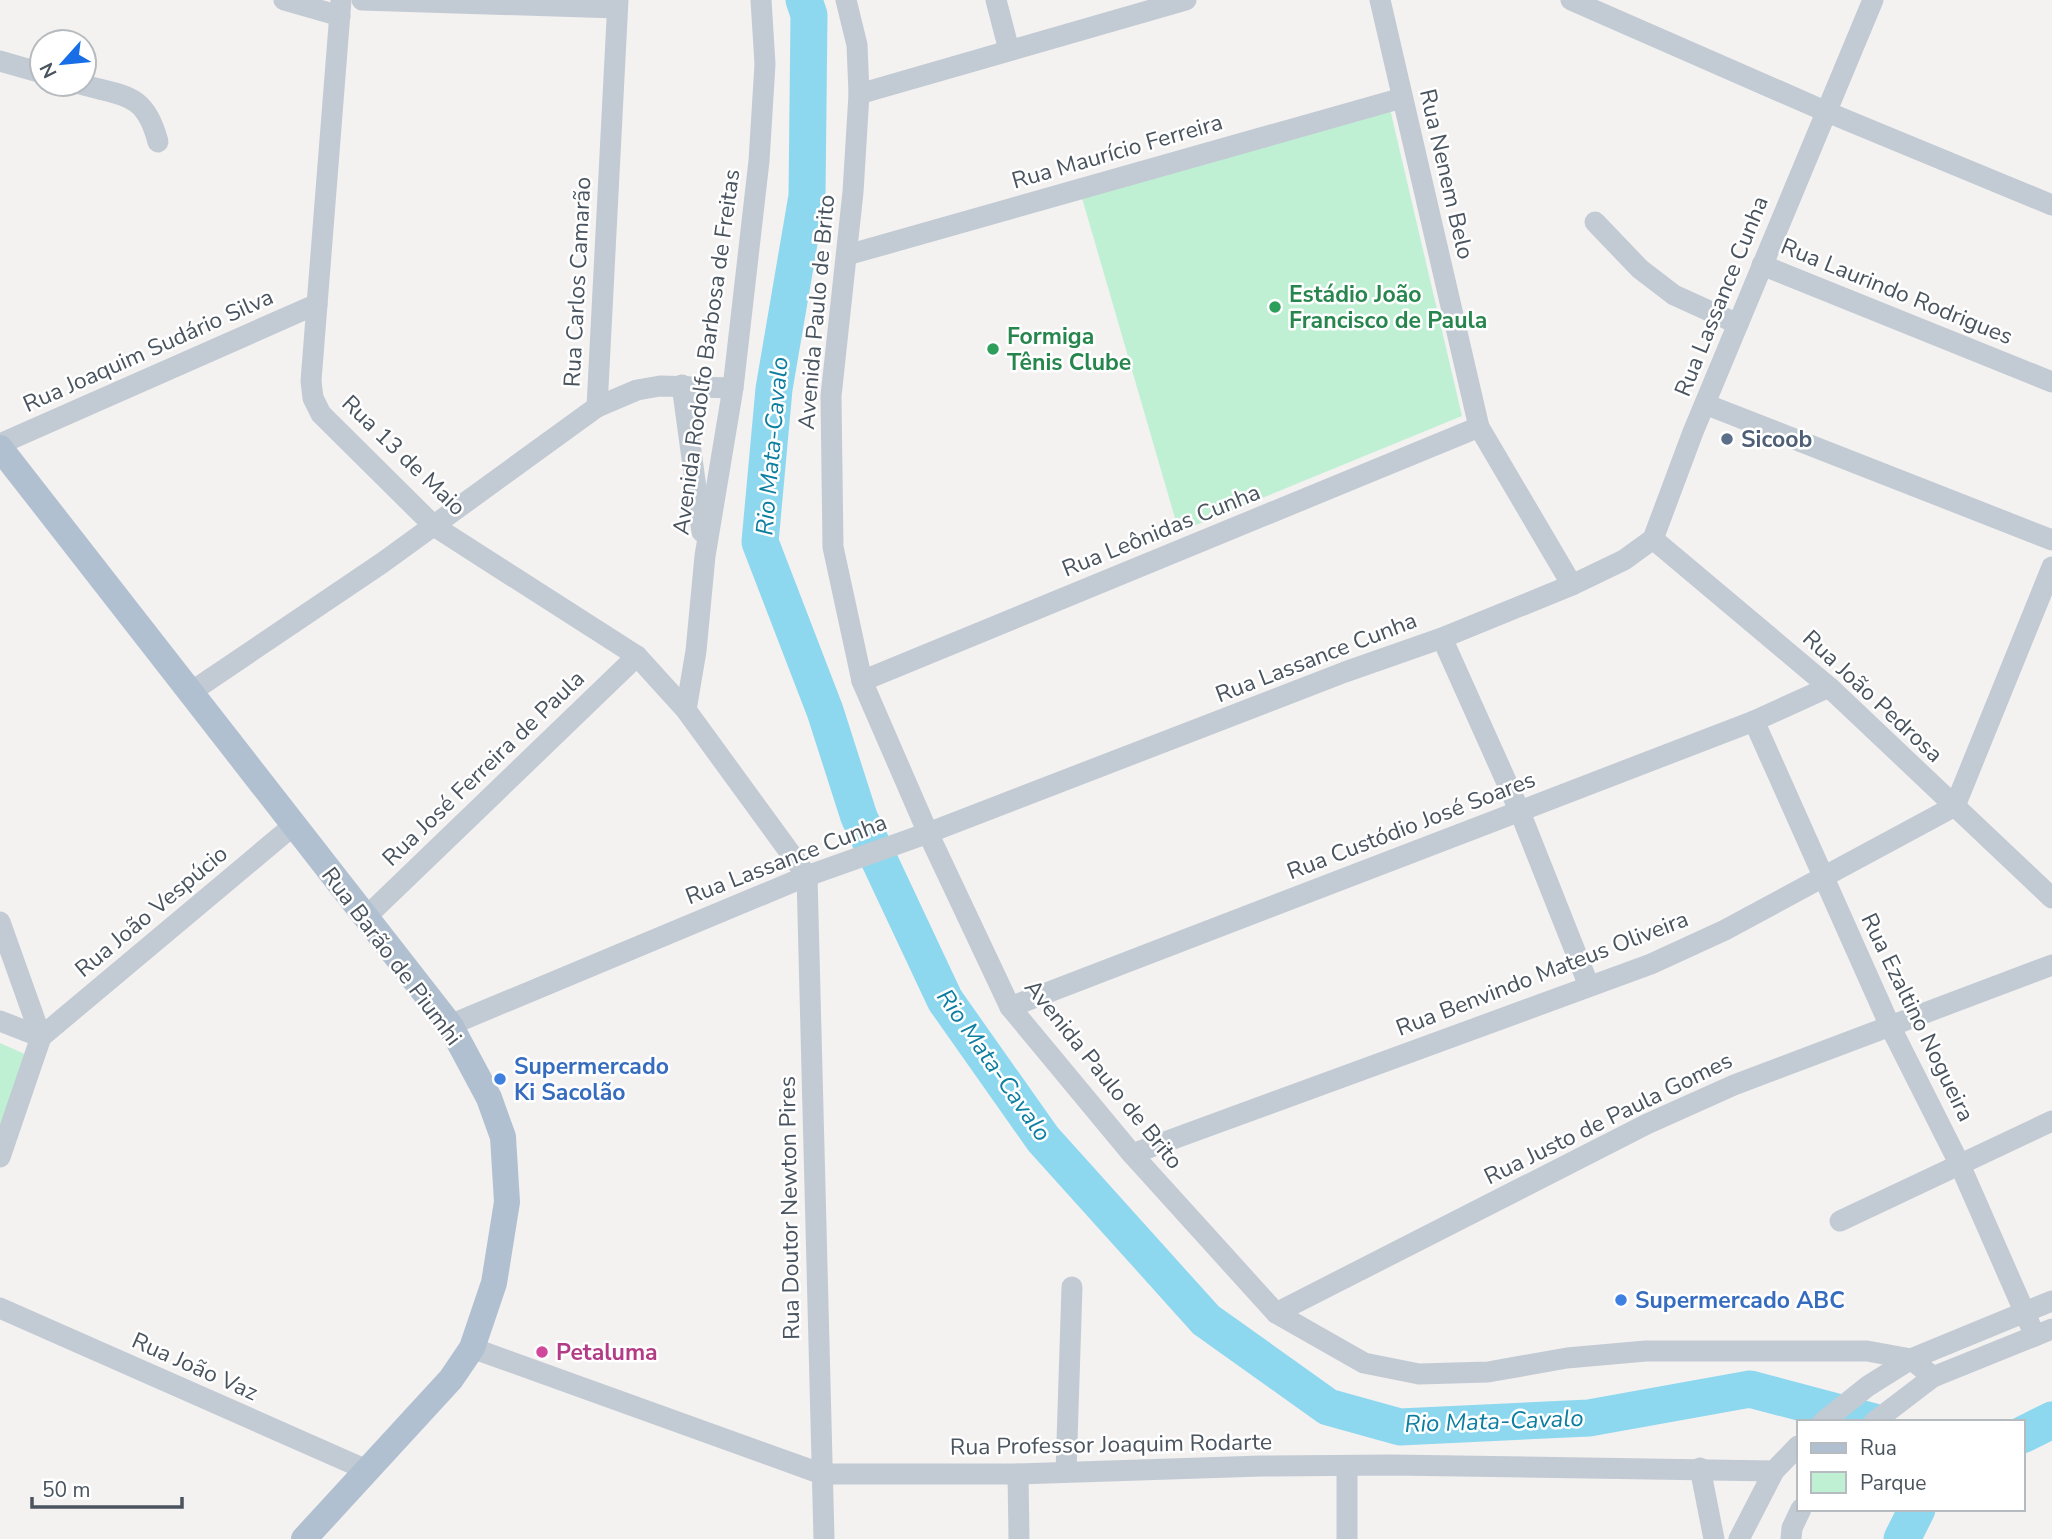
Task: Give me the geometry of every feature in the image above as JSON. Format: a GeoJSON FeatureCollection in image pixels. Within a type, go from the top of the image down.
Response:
{"type":"FeatureCollection","features":[{"type":"Feature","properties":{"kind":"main road","name":"Rua Barão de Piumhi"},"geometry":{"type":"LineString","coordinates":[[0,446],[450,1025],[489,1098],[503,1138],[507,1202],[494,1283],[472,1348],[451,1379],[369,1471],[318,1534]]}},
{"type":"Feature","properties":{"kind":"street"},"geometry":{"type":"LineString","coordinates":[[284,0],[341,8]]}},
{"type":"Feature","properties":{"kind":"street"},"geometry":{"type":"LineString","coordinates":[[362,0],[617,4]]}},
{"type":"Feature","properties":{"kind":"street","name":"Avenida Rodolfo Barbosa de Freitas"},"geometry":{"type":"LineString","coordinates":[[686,710],[705,556],[733,387],[759,161],[765,64],[761,0]]}},
{"type":"Feature","properties":{"kind":"street","name":"Avenida Paulo de Brito"},"geometry":{"type":"LineString","coordinates":[[846,0],[857,45],[859,94],[847,255],[831,396],[833,547],[862,681],[1010,1007],[1132,1154],[1276,1313],[1364,1363],[1419,1374],[1488,1372],[1567,1358],[1646,1350],[1867,1351],[1911,1359]]}},
{"type":"Feature","properties":{"kind":"street"},"geometry":{"type":"LineString","coordinates":[[996,0],[1009,50]]}},
{"type":"Feature","properties":{"kind":"street"},"geometry":{"type":"LineString","coordinates":[[859,94],[1157,4],[1186,0]]}},
{"type":"Feature","properties":{"kind":"street","name":"Rua Nenem Belo"},"geometry":{"type":"LineString","coordinates":[[1380,0],[1479,427],[1572,585]]}},
{"type":"Feature","properties":{"kind":"street","name":"Rua Lassance Cunha"},"geometry":{"type":"LineString","coordinates":[[450,1025],[807,876],[929,833],[1345,672],[1442,638],[1572,585],[1624,560],[1653,539],[1705,404],[1873,0]]}},
{"type":"Feature","properties":{"kind":"street"},"geometry":{"type":"LineString","coordinates":[[1579,2],[1827,111],[2052,205]]}},
{"type":"Feature","properties":{"kind":"street","name":"Rua Carlos Camarão"},"geometry":{"type":"LineString","coordinates":[[191,692],[434,526],[597,407],[617,4]]}},
{"type":"Feature","properties":{"kind":"street","name":"Rua 13 de Maio"},"geometry":{"type":"LineString","coordinates":[[341,8],[311,381],[313,398],[321,414],[434,526],[637,656],[686,710],[807,876]]}},
{"type":"Feature","properties":{"kind":"street"},"geometry":{"type":"LineString","coordinates":[[0,61],[28,69]]}},
{"type":"Feature","properties":{"kind":"street"},"geometry":{"type":"LineString","coordinates":[[98,89],[129,98],[145,108],[153,121],[158,142]]}},
{"type":"Feature","properties":{"kind":"street","name":"Rua Maurício Ferreira"},"geometry":{"type":"LineString","coordinates":[[847,255],[1402,98]]}},
{"type":"Feature","properties":{"kind":"street"},"geometry":{"type":"LineString","coordinates":[[1595,222],[1640,269],[1674,295],[1738,324]]}},
{"type":"Feature","properties":{"kind":"street","name":"Rua Laurindo Rodrigues"},"geometry":{"type":"LineString","coordinates":[[1762,265],[2052,382]]}},
{"type":"Feature","properties":{"kind":"street","name":"Rua Joaquim Sudário Silva"},"geometry":{"type":"LineString","coordinates":[[0,446],[317,304]]}},
{"type":"Feature","properties":{"kind":"street"},"geometry":{"type":"LineString","coordinates":[[682,385],[705,556]]}},
{"type":"Feature","properties":{"kind":"street"},"geometry":{"type":"LineString","coordinates":[[597,407],[637,390],[660,386],[733,387]]}},
{"type":"Feature","properties":{"kind":"street"},"geometry":{"type":"LineString","coordinates":[[1705,404],[2052,540]]}},
{"type":"Feature","properties":{"kind":"street","name":"Rua Leônidas Cunha"},"geometry":{"type":"LineString","coordinates":[[862,681],[1479,427]]}},
{"type":"Feature","properties":{"kind":"street","name":"Rua João Pedrosa"},"geometry":{"type":"LineString","coordinates":[[1653,539],[1829,687],[2052,898]]}},
{"type":"Feature","properties":{"kind":"street"},"geometry":{"type":"LineString","coordinates":[[1955,806],[2052,567]]}},
{"type":"Feature","properties":{"kind":"street"},"geometry":{"type":"LineString","coordinates":[[1442,638],[1520,812],[1589,986]]}},
{"type":"Feature","properties":{"kind":"street","name":"Rua José Ferreira de Paula"},"geometry":{"type":"LineString","coordinates":[[366,918],[637,656]]}},
{"type":"Feature","properties":{"kind":"street","name":"Rua Custódio José Soares"},"geometry":{"type":"LineString","coordinates":[[1010,1007],[1754,721],[1829,687]]}},
{"type":"Feature","properties":{"kind":"street","name":"Rua Ezaltino Nogueira"},"geometry":{"type":"LineString","coordinates":[[1754,721],[1890,1026],[1960,1166],[2025,1313],[2044,1332]]}},
{"type":"Feature","properties":{"kind":"street","name":"Rua Benvindo Mateus Oliveira"},"geometry":{"type":"LineString","coordinates":[[1132,1154],[1651,964],[1725,930],[1955,806]]}},
{"type":"Feature","properties":{"kind":"street","name":"Rua João Vespúcio"},"geometry":{"type":"LineString","coordinates":[[41,1037],[294,825]]}},
{"type":"Feature","properties":{"kind":"street","name":"Rua Doutor Newton Pires"},"geometry":{"type":"LineString","coordinates":[[807,876],[824,1539]]}},
{"type":"Feature","properties":{"kind":"street"},"geometry":{"type":"LineString","coordinates":[[0,922],[41,1037],[0,1157]]}},
{"type":"Feature","properties":{"kind":"street","name":"Rua Justo de Paula Gomes"},"geometry":{"type":"LineString","coordinates":[[1276,1313],[1647,1124],[1734,1085],[2052,965]]}},
{"type":"Feature","properties":{"kind":"street"},"geometry":{"type":"LineString","coordinates":[[0,1021],[41,1037]]}},
{"type":"Feature","properties":{"kind":"street"},"geometry":{"type":"LineString","coordinates":[[1840,1221],[2052,1121]]}},
{"type":"Feature","properties":{"kind":"street"},"geometry":{"type":"LineString","coordinates":[[1066,1472],[1072,1287]]}},
{"type":"Feature","properties":{"kind":"street"},"geometry":{"type":"LineString","coordinates":[[1826,1420],[1868,1386],[1911,1359],[2052,1301]]}},
{"type":"Feature","properties":{"kind":"street","name":"Rua João Vaz"},"geometry":{"type":"LineString","coordinates":[[0,1308],[369,1471]]}},
{"type":"Feature","properties":{"kind":"street"},"geometry":{"type":"LineString","coordinates":[[1877,1420],[1928,1380],[2044,1332]]}},
{"type":"Feature","properties":{"kind":"street","name":"Rua Professor Joaquim Rodarte"},"geometry":{"type":"LineString","coordinates":[[472,1348],[822,1474],[1018,1474],[1347,1466],[1776,1468]]}},
{"type":"Feature","properties":{"kind":"street"},"geometry":{"type":"LineString","coordinates":[[1911,1359],[1928,1380]]}},
{"type":"Feature","properties":{"kind":"street"},"geometry":{"type":"LineString","coordinates":[[1739,1539],[1776,1468],[1797,1447]]}},
{"type":"Feature","properties":{"kind":"street"},"geometry":{"type":"LineString","coordinates":[[1347,1466],[1347,1539]]}},
{"type":"Feature","properties":{"kind":"street"},"geometry":{"type":"LineString","coordinates":[[1700,1468],[1714,1539]]}},
{"type":"Feature","properties":{"kind":"street"},"geometry":{"type":"LineString","coordinates":[[1018,1474],[1019,1539]]}},
{"type":"Feature","properties":{"kind":"street"},"geometry":{"type":"LineString","coordinates":[[1791,1539],[1792,1528],[1800,1511]]}},
{"type":"Feature","properties":{"kind":"green space","name":"Estádio João Francisco de Paula"},"geometry":{"type":"Polygon","coordinates":[[[1390,109],[1462,416],[1179,532],[1082,198],[1390,109]]]}},
{"type":"Feature","properties":{"kind":"green space"},"geometry":{"type":"Polygon","coordinates":[[[0,1043],[27,1055],[0,1129],[0,1043]]]}},
{"type":"Feature","properties":{"kind":"waterway","name":"Rio Mata-Cavalo"},"geometry":{"type":"LineString","coordinates":[[804,0],[809,15],[807,196],[774,389],[760,542],[825,711],[859,817],[945,1000],[1043,1139],[1206,1320],[1328,1407],[1400,1427],[1589,1418],[1750,1389],[1866,1420]]}},
{"type":"Feature","properties":{"kind":"waterway"},"geometry":{"type":"LineString","coordinates":[[2024,1434],[2052,1420]]}},
{"type":"Feature","properties":{"kind":"waterway"},"geometry":{"type":"LineString","coordinates":[[1902,1539],[1916,1511]]}},
{"type":"Feature","properties":{"kind":"place","name":"Estádio João Francisco de Paula"},"geometry":{"type":"Point","coordinates":[1275,307]}},
{"type":"Feature","properties":{"kind":"place","name":"Formiga Tênis Clube"},"geometry":{"type":"Point","coordinates":[993,349]}},
{"type":"Feature","properties":{"kind":"place","name":"Sicoob"},"geometry":{"type":"Point","coordinates":[1727,439]}},
{"type":"Feature","properties":{"kind":"place","name":"Supermercado Ki Sacolão"},"geometry":{"type":"Point","coordinates":[500,1079]}},
{"type":"Feature","properties":{"kind":"place","name":"Supermercado ABC"},"geometry":{"type":"Point","coordinates":[1621,1300]}},
{"type":"Feature","properties":{"kind":"place","name":"Petaluma"},"geometry":{"type":"Point","coordinates":[542,1352]}}]}
